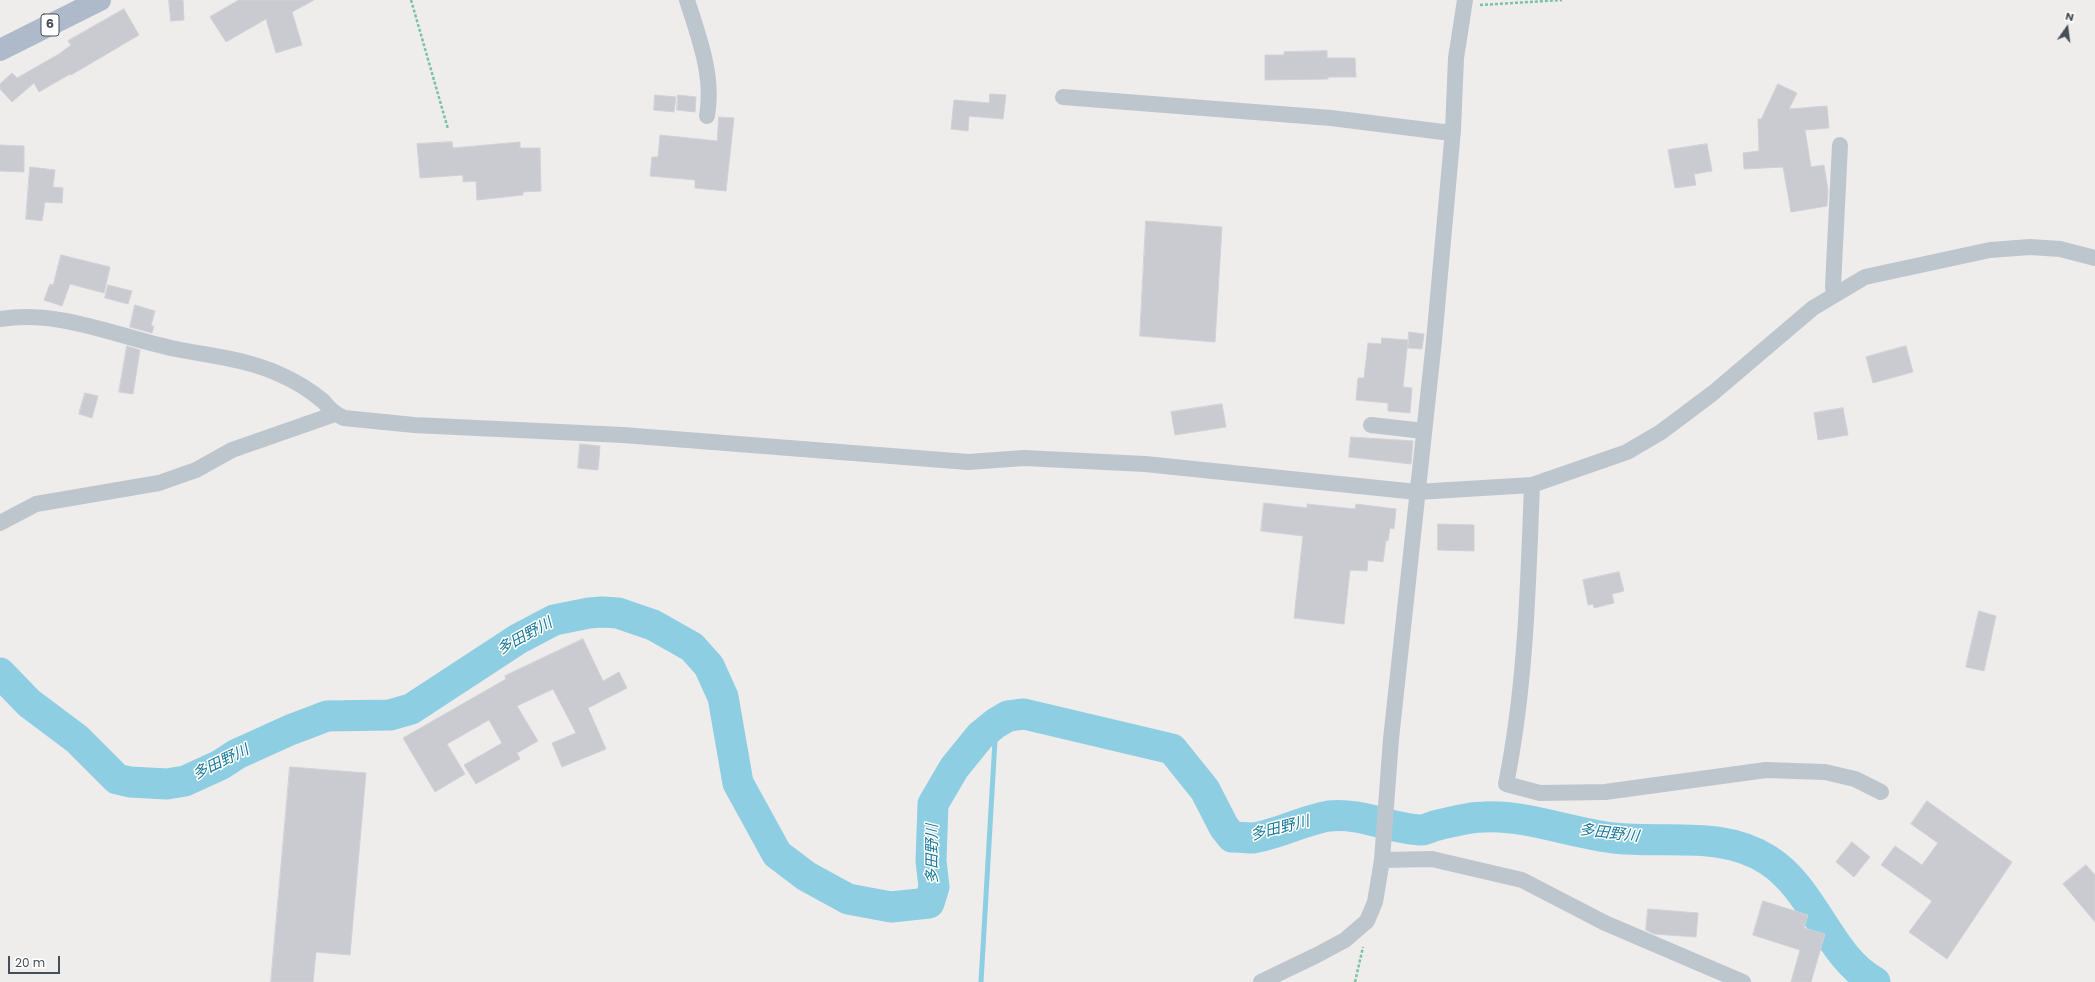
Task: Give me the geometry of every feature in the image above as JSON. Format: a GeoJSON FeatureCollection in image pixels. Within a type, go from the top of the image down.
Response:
{"type":"FeatureCollection","features":[{"type":"Feature","properties":{"kind":"main road","name":"6"},"geometry":{"type":"LineString","coordinates":[[0,50],[100,0]]}},
{"type":"Feature","properties":{"kind":"street"},"geometry":{"type":"LineString","coordinates":[[687,0],[706,64],[710,86],[707,116]]}},
{"type":"Feature","properties":{"kind":"street"},"geometry":{"type":"LineString","coordinates":[[1261,982],[1317,956],[1345,940],[1365,923],[1371,915],[1375,902],[1382,860],[1391,739],[1424,431],[1453,130],[1456,58],[1464,3]]}},
{"type":"Feature","properties":{"kind":"street"},"geometry":{"type":"LineString","coordinates":[[1063,97],[1331,118],[1443,132],[1453,130]]}},
{"type":"Feature","properties":{"kind":"street"},"geometry":{"type":"LineString","coordinates":[[1834,295],[1833,286],[1840,145]]}},
{"type":"Feature","properties":{"kind":"street"},"geometry":{"type":"LineString","coordinates":[[0,319],[18,316],[46,317],[176,349],[230,358],[279,374],[323,402],[335,414],[344,418],[414,425],[623,435],[968,462],[1024,458],[1145,464],[1417,492],[1532,485],[1627,452],[1661,432],[1713,393],[1812,308],[1865,277],[1990,250],[2030,247],[2060,249],[2095,258]]}},
{"type":"Feature","properties":{"kind":"street"},"geometry":{"type":"LineString","coordinates":[[0,523],[36,504],[159,483],[196,470],[232,450],[335,414]]}},
{"type":"Feature","properties":{"kind":"street"},"geometry":{"type":"LineString","coordinates":[[1371,425],[1424,431]]}},
{"type":"Feature","properties":{"kind":"street"},"geometry":{"type":"LineString","coordinates":[[1532,485],[1521,694],[1516,736],[1506,784],[1540,793],[1605,792],[1766,770],[1826,772],[1855,779],[1880,792]]}},
{"type":"Feature","properties":{"kind":"street"},"geometry":{"type":"LineString","coordinates":[[1382,860],[1432,859],[1522,880],[1605,923],[1743,982]]}},
{"type":"Feature","properties":{"kind":"path"},"geometry":{"type":"LineString","coordinates":[[411,0],[448,129]]}},
{"type":"Feature","properties":{"kind":"path"},"geometry":{"type":"LineString","coordinates":[[1464,3],[1562,0]]}},
{"type":"Feature","properties":{"kind":"path"},"geometry":{"type":"LineString","coordinates":[[1355,982],[1365,938],[1365,923]]}},
{"type":"Feature","properties":{"kind":"building"},"geometry":{"type":"Polygon","coordinates":[[[169,0],[183,0],[184,20],[171,21],[169,0]]]}},
{"type":"Feature","properties":{"kind":"building"},"geometry":{"type":"Polygon","coordinates":[[[239,0],[314,0],[292,12],[302,45],[276,53],[266,19],[226,42],[210,17],[239,0]]]}},
{"type":"Feature","properties":{"kind":"building"},"geometry":{"type":"Polygon","coordinates":[[[124,9],[139,35],[39,92],[34,83],[12,102],[0,89],[0,84],[12,73],[17,78],[59,54],[71,45],[68,41],[124,9]]]}},
{"type":"Feature","properties":{"kind":"building"},"geometry":{"type":"Polygon","coordinates":[[[1327,51],[1327,58],[1355,58],[1356,77],[1265,80],[1265,55],[1284,55],[1284,52],[1327,51]]]}},
{"type":"Feature","properties":{"kind":"building"},"geometry":{"type":"Polygon","coordinates":[[[1778,84],[1797,93],[1789,109],[1827,106],[1829,128],[1805,130],[1811,167],[1824,165],[1828,190],[1827,206],[1791,212],[1783,167],[1744,169],[1743,153],[1759,151],[1758,119],[1761,119],[1778,84]]]}},
{"type":"Feature","properties":{"kind":"building"},"geometry":{"type":"Polygon","coordinates":[[[990,94],[1006,95],[1003,119],[969,116],[968,131],[951,129],[954,100],[989,103],[990,94]]]}},
{"type":"Feature","properties":{"kind":"building"},"geometry":{"type":"Polygon","coordinates":[[[655,95],[676,97],[674,112],[654,110],[655,95]]]}},
{"type":"Feature","properties":{"kind":"building"},"geometry":{"type":"Polygon","coordinates":[[[678,95],[696,97],[695,112],[677,110],[678,95]]]}},
{"type":"Feature","properties":{"kind":"building"},"geometry":{"type":"Polygon","coordinates":[[[719,117],[734,118],[726,191],[695,188],[695,180],[650,176],[652,157],[658,157],[660,135],[717,141],[719,117]]]}},
{"type":"Feature","properties":{"kind":"building"},"geometry":{"type":"Polygon","coordinates":[[[452,142],[453,148],[520,142],[520,148],[540,148],[541,191],[523,192],[523,195],[477,200],[476,181],[463,182],[463,175],[420,178],[417,144],[452,142]]]}},
{"type":"Feature","properties":{"kind":"building"},"geometry":{"type":"Polygon","coordinates":[[[1707,144],[1712,171],[1694,174],[1696,185],[1675,188],[1668,150],[1707,144]]]}},
{"type":"Feature","properties":{"kind":"building"},"geometry":{"type":"Polygon","coordinates":[[[0,145],[24,146],[24,172],[0,171],[0,145]]]}},
{"type":"Feature","properties":{"kind":"building"},"geometry":{"type":"Polygon","coordinates":[[[30,167],[55,170],[53,187],[63,188],[62,203],[45,202],[42,221],[26,219],[30,167]]]}},
{"type":"Feature","properties":{"kind":"building"},"geometry":{"type":"Polygon","coordinates":[[[1146,221],[1222,227],[1215,342],[1140,336],[1146,221]]]}},
{"type":"Feature","properties":{"kind":"building"},"geometry":{"type":"Polygon","coordinates":[[[61,255],[110,267],[104,293],[70,284],[62,306],[44,300],[50,284],[53,285],[61,255]]]}},
{"type":"Feature","properties":{"kind":"building"},"geometry":{"type":"Polygon","coordinates":[[[108,285],[132,291],[128,304],[105,298],[108,285]]]}},
{"type":"Feature","properties":{"kind":"building"},"geometry":{"type":"Polygon","coordinates":[[[135,305],[155,311],[151,326],[154,326],[152,333],[130,327],[135,305]]]}},
{"type":"Feature","properties":{"kind":"building"},"geometry":{"type":"Polygon","coordinates":[[[1409,332],[1424,334],[1422,349],[1408,348],[1409,332]]]}},
{"type":"Feature","properties":{"kind":"building"},"geometry":{"type":"Polygon","coordinates":[[[1382,338],[1408,340],[1403,387],[1412,388],[1410,413],[1388,411],[1388,403],[1356,400],[1358,378],[1364,378],[1368,343],[1381,344],[1382,338]]]}},
{"type":"Feature","properties":{"kind":"building"},"geometry":{"type":"Polygon","coordinates":[[[127,346],[140,350],[133,394],[119,392],[127,346]]]}},
{"type":"Feature","properties":{"kind":"building"},"geometry":{"type":"Polygon","coordinates":[[[1906,346],[1913,372],[1873,383],[1866,357],[1906,346]]]}},
{"type":"Feature","properties":{"kind":"building"},"geometry":{"type":"Polygon","coordinates":[[[85,393],[98,396],[92,418],[79,414],[85,393]]]}},
{"type":"Feature","properties":{"kind":"building"},"geometry":{"type":"Polygon","coordinates":[[[1222,404],[1226,427],[1175,435],[1171,412],[1222,404]]]}},
{"type":"Feature","properties":{"kind":"building"},"geometry":{"type":"Polygon","coordinates":[[[1843,408],[1848,435],[1818,440],[1814,413],[1843,408]]]}},
{"type":"Feature","properties":{"kind":"building"},"geometry":{"type":"Polygon","coordinates":[[[1351,437],[1413,441],[1411,464],[1349,457],[1351,437]]]}},
{"type":"Feature","properties":{"kind":"building"},"geometry":{"type":"Polygon","coordinates":[[[580,444],[600,446],[598,470],[578,468],[580,444]]]}},
{"type":"Feature","properties":{"kind":"building"},"geometry":{"type":"Polygon","coordinates":[[[1264,503],[1307,508],[1307,504],[1355,509],[1356,504],[1396,509],[1394,529],[1390,528],[1388,541],[1386,540],[1383,562],[1368,560],[1367,571],[1350,570],[1344,624],[1294,618],[1303,536],[1261,531],[1264,503]]]}},
{"type":"Feature","properties":{"kind":"building"},"geometry":{"type":"Polygon","coordinates":[[[1438,524],[1474,525],[1474,551],[1438,550],[1438,524]]]}},
{"type":"Feature","properties":{"kind":"building"},"geometry":{"type":"Polygon","coordinates":[[[1619,572],[1624,591],[1612,594],[1614,603],[1594,608],[1593,604],[1588,605],[1583,580],[1619,572]]]}},
{"type":"Feature","properties":{"kind":"building"},"geometry":{"type":"Polygon","coordinates":[[[1979,611],[1996,616],[1984,671],[1966,667],[1979,611]]]}},
{"type":"Feature","properties":{"kind":"building"},"geometry":{"type":"Polygon","coordinates":[[[583,639],[603,681],[619,672],[627,688],[588,708],[606,749],[562,767],[552,743],[576,733],[553,689],[517,706],[538,741],[517,753],[520,759],[476,784],[464,765],[502,743],[489,720],[447,744],[465,774],[435,792],[403,738],[506,679],[505,676],[583,639]]]}},
{"type":"Feature","properties":{"kind":"building"},"geometry":{"type":"Polygon","coordinates":[[[290,767],[366,773],[350,955],[316,952],[313,982],[271,982],[290,767]]]}},
{"type":"Feature","properties":{"kind":"building"},"geometry":{"type":"Polygon","coordinates":[[[1927,801],[2012,862],[1947,959],[1909,932],[1932,901],[1881,865],[1895,846],[1922,865],[1938,843],[1911,824],[1927,801]]]}},
{"type":"Feature","properties":{"kind":"building"},"geometry":{"type":"Polygon","coordinates":[[[1852,842],[1870,857],[1854,877],[1836,862],[1852,842]]]}},
{"type":"Feature","properties":{"kind":"building"},"geometry":{"type":"Polygon","coordinates":[[[2086,865],[2095,875],[2095,922],[2063,884],[2086,865]]]}},
{"type":"Feature","properties":{"kind":"building"},"geometry":{"type":"Polygon","coordinates":[[[1763,901],[1808,915],[1804,928],[1825,934],[1811,982],[1791,982],[1800,950],[1753,935],[1763,901]]]}},
{"type":"Feature","properties":{"kind":"building"},"geometry":{"type":"Polygon","coordinates":[[[1648,909],[1698,913],[1696,937],[1654,934],[1646,930],[1648,909]]]}},
{"type":"Feature","properties":{"kind":"waterway","name":"多田野川"},"geometry":{"type":"LineString","coordinates":[[0,673],[29,703],[77,739],[117,779],[130,782],[167,784],[185,781],[220,765],[237,754],[290,730],[327,716],[390,715],[411,709],[518,639],[554,620],[589,613],[618,613],[653,625],[692,647],[709,666],[723,697],[738,783],[777,854],[806,876],[848,899],[891,907],[929,903],[934,887],[931,861],[933,804],[954,768],[980,736],[996,723],[1008,716],[1024,714],[1172,749],[1205,790],[1224,827],[1232,837],[1253,838],[1263,836],[1320,818],[1341,815],[1364,818],[1398,827],[1421,830],[1478,817],[1500,817],[1533,821],[1598,836],[1614,838],[1713,841],[1732,845],[1750,851],[1768,860],[1784,873],[1798,888],[1845,956],[1859,971],[1875,982]]}},
{"type":"Feature","properties":{"kind":"waterway"},"geometry":{"type":"LineString","coordinates":[[981,982],[996,723]]}}]}
